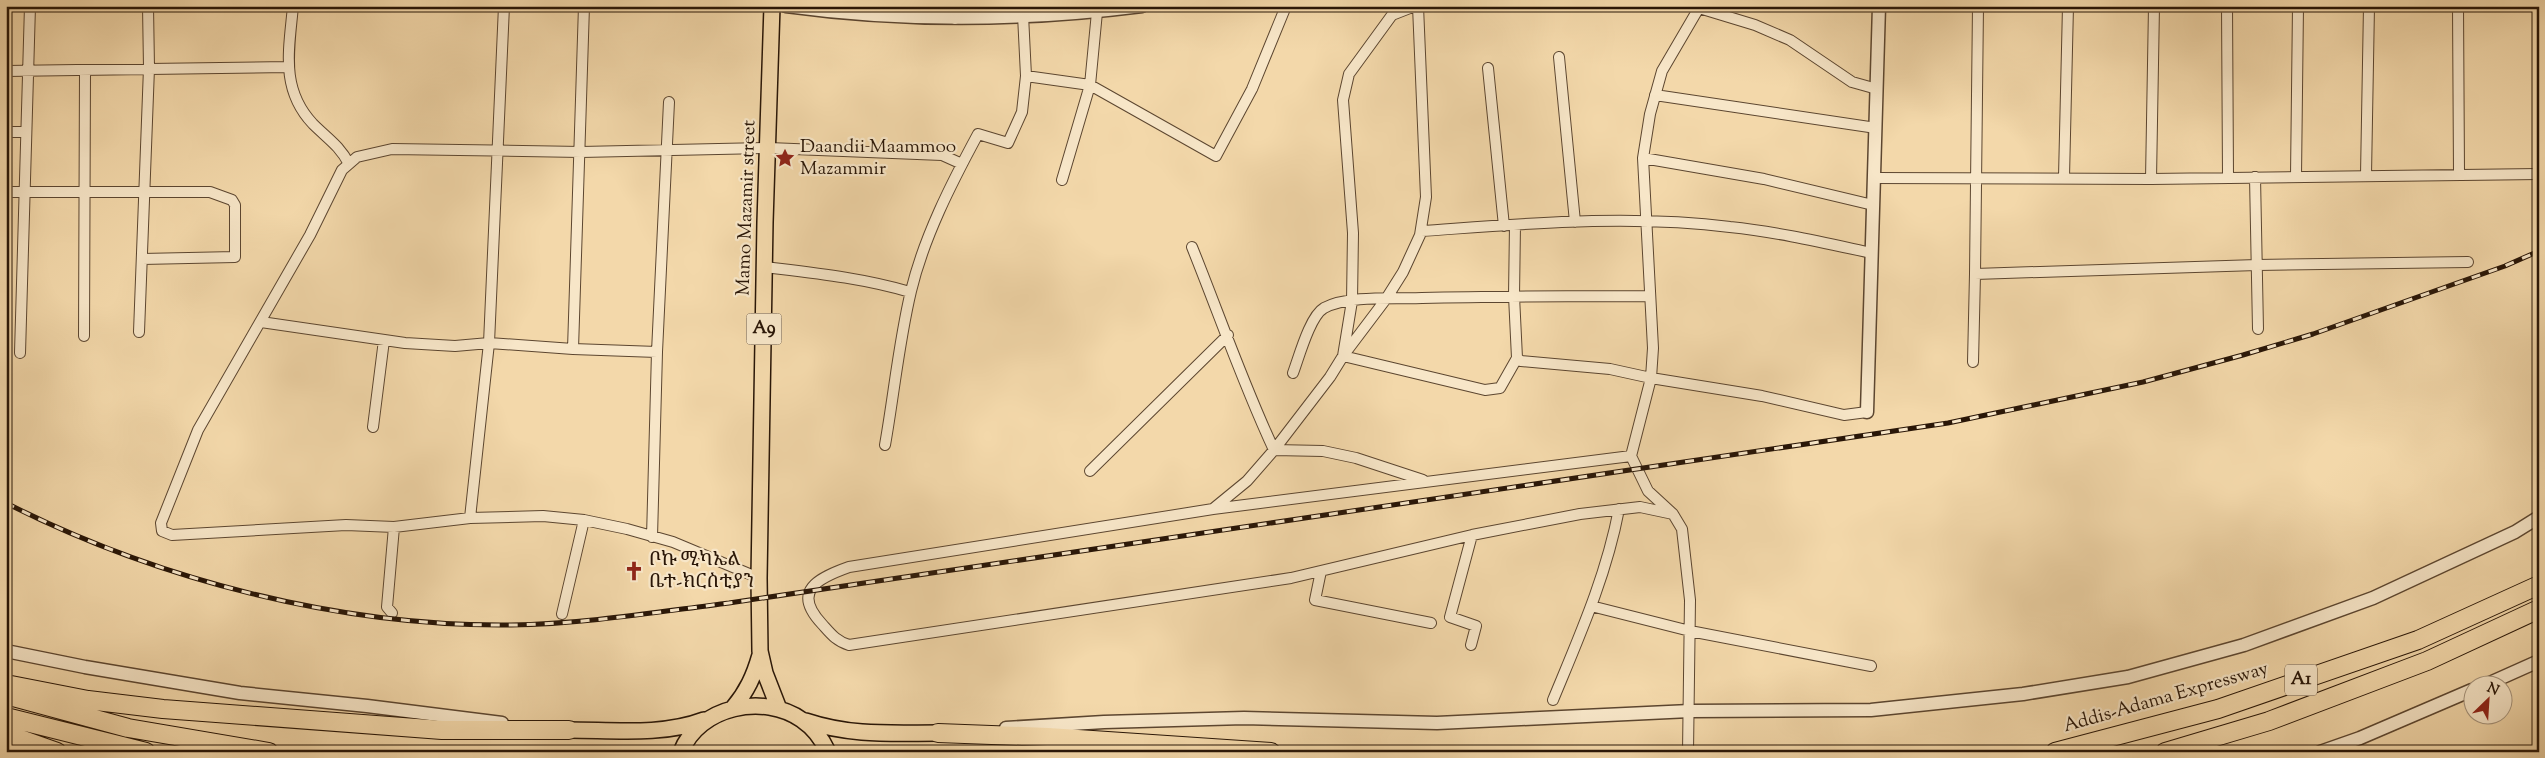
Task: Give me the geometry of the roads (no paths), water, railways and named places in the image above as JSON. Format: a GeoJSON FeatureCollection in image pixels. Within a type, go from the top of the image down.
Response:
{"type":"FeatureCollection","features":[{"type":"Feature","properties":{"kind":"highway","name":"Addis-Adama Expressway"},"geometry":{"type":"LineString","coordinates":[[2055,752],[2218,709],[2364,659],[2418,640],[2539,585]]}},
{"type":"Feature","properties":{"kind":"highway","name":"A1"},"geometry":{"type":"LineString","coordinates":[[2165,752],[2288,714],[2427,661],[2539,609]]}},
{"type":"Feature","properties":{"kind":"highway"},"geometry":{"type":"LineString","coordinates":[[6,684],[88,700],[163,709],[442,730],[569,730]]}},
{"type":"Feature","properties":{"kind":"highway"},"geometry":{"type":"LineString","coordinates":[[6,695],[128,728],[269,752]]}},
{"type":"Feature","properties":{"kind":"highway"},"geometry":{"type":"LineString","coordinates":[[6,717],[146,752]]}},
{"type":"Feature","properties":{"kind":"highway"},"geometry":{"type":"LineString","coordinates":[[938,733],[1048,737],[1271,752]]}},
{"type":"Feature","properties":{"kind":"highway"},"geometry":{"type":"LineString","coordinates":[[6,734],[57,752]]}},
{"type":"Feature","properties":{"kind":"main road","name":"Mamo Mazamir street"},"geometry":{"type":"LineString","coordinates":[[760,651],[759,578],[772,6]]}},
{"type":"Feature","properties":{"kind":"main road","name":"A9"},"geometry":{"type":"LineString","coordinates":[[734,708],[747,691],[754,676],[760,651]]}},
{"type":"Feature","properties":{"kind":"main road","name":"A9"},"geometry":{"type":"LineString","coordinates":[[760,651],[765,673],[779,709]]}},
{"type":"Feature","properties":{"kind":"main road"},"geometry":{"type":"LineString","coordinates":[[569,730],[652,730],[686,727],[734,708],[756,705],[779,709],[802,720],[832,730],[938,733]]}},
{"type":"Feature","properties":{"kind":"main road"},"geometry":{"type":"LineString","coordinates":[[681,752],[698,727],[715,716]]}},
{"type":"Feature","properties":{"kind":"main road"},"geometry":{"type":"LineString","coordinates":[[802,720],[820,737],[828,752]]}},
{"type":"Feature","properties":{"kind":"street"},"geometry":{"type":"LineString","coordinates":[[20,353],[26,192],[26,71],[30,6]]}},
{"type":"Feature","properties":{"kind":"street"},"geometry":{"type":"LineString","coordinates":[[139,332],[149,68],[148,6]]}},
{"type":"Feature","properties":{"kind":"street"},"geometry":{"type":"LineString","coordinates":[[293,6],[288,67],[293,97],[313,123],[341,149],[349,164]]}},
{"type":"Feature","properties":{"kind":"street"},"geometry":{"type":"LineString","coordinates":[[470,518],[489,343],[504,6]]}},
{"type":"Feature","properties":{"kind":"street"},"geometry":{"type":"LineString","coordinates":[[573,349],[581,152],[584,6]]}},
{"type":"Feature","properties":{"kind":"street"},"geometry":{"type":"LineString","coordinates":[[786,6],[955,12],[1097,12],[1142,6]]}},
{"type":"Feature","properties":{"kind":"street"},"geometry":{"type":"LineString","coordinates":[[1026,76],[1090,85],[1216,156],[1252,89],[1286,6]]}},
{"type":"Feature","properties":{"kind":"street"},"geometry":{"type":"LineString","coordinates":[[1214,509],[1247,481],[1274,450],[1330,377],[1403,272],[1421,231],[1426,196],[1416,6],[1392,15],[1349,74],[1343,100],[1353,233],[1352,301],[1343,356]]}},
{"type":"Feature","properties":{"kind":"street"},"geometry":{"type":"LineString","coordinates":[[1517,358],[1521,361],[1610,369],[1651,378],[1762,396],[1844,415],[1867,412],[1879,6]]}},
{"type":"Feature","properties":{"kind":"street"},"geometry":{"type":"LineString","coordinates":[[1973,362],[1975,274],[1974,176],[1978,6]]}},
{"type":"Feature","properties":{"kind":"street"},"geometry":{"type":"LineString","coordinates":[[2064,177],[2068,6]]}},
{"type":"Feature","properties":{"kind":"street"},"geometry":{"type":"LineString","coordinates":[[2151,178],[2154,6]]}},
{"type":"Feature","properties":{"kind":"street"},"geometry":{"type":"LineString","coordinates":[[2227,6],[2228,178]]}},
{"type":"Feature","properties":{"kind":"street"},"geometry":{"type":"LineString","coordinates":[[2296,176],[2298,6]]}},
{"type":"Feature","properties":{"kind":"street"},"geometry":{"type":"LineString","coordinates":[[2366,176],[2370,6]]}},
{"type":"Feature","properties":{"kind":"street"},"geometry":{"type":"LineString","coordinates":[[2458,6],[2459,174]]}},
{"type":"Feature","properties":{"kind":"street"},"geometry":{"type":"LineString","coordinates":[[1688,752],[1690,600],[1682,529],[1673,514],[1648,492],[1631,456],[1651,378],[1653,348],[1643,158],[1655,95],[1662,71],[1700,7],[1755,25],[1790,40],[1852,82],[1877,89]]}},
{"type":"Feature","properties":{"kind":"street"},"geometry":{"type":"LineString","coordinates":[[885,445],[910,292],[925,245],[962,164],[978,134],[1008,143],[1022,112],[1026,76],[1025,11]]}},
{"type":"Feature","properties":{"kind":"street"},"geometry":{"type":"LineString","coordinates":[[1062,180],[1090,85],[1097,12]]}},
{"type":"Feature","properties":{"kind":"street"},"geometry":{"type":"LineString","coordinates":[[1558,57],[1574,222]]}},
{"type":"Feature","properties":{"kind":"street"},"geometry":{"type":"LineString","coordinates":[[6,71],[288,67]]}},
{"type":"Feature","properties":{"kind":"street"},"geometry":{"type":"LineString","coordinates":[[1343,356],[1493,391],[1500,388],[1517,358],[1509,225],[1488,68]]}},
{"type":"Feature","properties":{"kind":"street"},"geometry":{"type":"LineString","coordinates":[[84,336],[85,71]]}},
{"type":"Feature","properties":{"kind":"street"},"geometry":{"type":"LineString","coordinates":[[1655,95],[1876,128]]}},
{"type":"Feature","properties":{"kind":"street"},"geometry":{"type":"LineString","coordinates":[[652,537],[657,352],[670,102]]}},
{"type":"Feature","properties":{"kind":"street"},"geometry":{"type":"LineString","coordinates":[[6,132],[25,132]]}},
{"type":"Feature","properties":{"kind":"street"},"geometry":{"type":"LineString","coordinates":[[759,578],[673,542],[627,529],[584,520],[543,516],[470,518],[394,527],[346,525],[172,535],[162,531],[161,522],[198,430],[310,235],[342,170],[358,157],[392,149],[581,152],[769,148],[942,155],[962,164]]}},
{"type":"Feature","properties":{"kind":"street"},"geometry":{"type":"LineString","coordinates":[[1643,158],[1764,179],[1873,205]]}},
{"type":"Feature","properties":{"kind":"street"},"geometry":{"type":"LineString","coordinates":[[1874,178],[1974,176],[2228,178],[2539,174]]}},
{"type":"Feature","properties":{"kind":"street"},"geometry":{"type":"LineString","coordinates":[[2255,177],[2258,329]]}},
{"type":"Feature","properties":{"kind":"street"},"geometry":{"type":"LineString","coordinates":[[6,192],[210,192],[232,200],[236,205],[236,253],[232,258],[142,259]]}},
{"type":"Feature","properties":{"kind":"street"},"geometry":{"type":"LineString","coordinates":[[1421,231],[1574,222],[1646,221],[1738,228],[1780,234],[1872,253]]}},
{"type":"Feature","properties":{"kind":"street"},"geometry":{"type":"LineString","coordinates":[[1192,247],[1228,335],[1250,396],[1274,450]]}},
{"type":"Feature","properties":{"kind":"street"},"geometry":{"type":"LineString","coordinates":[[1975,274],[2257,265],[2468,262]]}},
{"type":"Feature","properties":{"kind":"street"},"geometry":{"type":"LineString","coordinates":[[765,266],[846,277],[910,292]]}},
{"type":"Feature","properties":{"kind":"street"},"geometry":{"type":"LineString","coordinates":[[1293,373],[1312,324],[1323,309],[1352,301],[1514,296],[1650,296]]}},
{"type":"Feature","properties":{"kind":"street"},"geometry":{"type":"LineString","coordinates":[[261,322],[384,340],[455,346],[489,343],[657,352]]}},
{"type":"Feature","properties":{"kind":"street"},"geometry":{"type":"LineString","coordinates":[[1090,471],[1228,335]]}},
{"type":"Feature","properties":{"kind":"street"},"geometry":{"type":"LineString","coordinates":[[373,427],[384,340]]}},
{"type":"Feature","properties":{"kind":"street"},"geometry":{"type":"LineString","coordinates":[[1274,450],[1323,451],[1356,458],[1429,482]]}},
{"type":"Feature","properties":{"kind":"street"},"geometry":{"type":"LineString","coordinates":[[1631,456],[1214,509],[849,567],[822,576],[810,589],[808,600],[811,613],[838,642],[849,644],[1291,578],[1472,535],[1619,509],[1640,507],[1673,514]]}},
{"type":"Feature","properties":{"kind":"street"},"geometry":{"type":"LineString","coordinates":[[1553,700],[1591,606],[1612,546],[1619,509]]}},
{"type":"Feature","properties":{"kind":"street"},"geometry":{"type":"LineString","coordinates":[[938,733],[1150,720],[1244,718],[1437,723],[1690,711],[1871,710],[2023,694],[2128,677],[2244,645],[2373,598],[2515,532],[2539,517]]}},
{"type":"Feature","properties":{"kind":"street"},"geometry":{"type":"LineString","coordinates":[[562,614],[584,520]]}},
{"type":"Feature","properties":{"kind":"street"},"geometry":{"type":"LineString","coordinates":[[392,613],[387,607],[394,527]]}},
{"type":"Feature","properties":{"kind":"street"},"geometry":{"type":"LineString","coordinates":[[1471,645],[1476,626],[1450,617],[1472,535]]}},
{"type":"Feature","properties":{"kind":"street"},"geometry":{"type":"LineString","coordinates":[[1321,571],[1315,600],[1431,623]]}},
{"type":"Feature","properties":{"kind":"street"},"geometry":{"type":"LineString","coordinates":[[1591,606],[1690,631],[1871,666]]}},
{"type":"Feature","properties":{"kind":"street"},"geometry":{"type":"LineString","coordinates":[[6,651],[84,667],[240,693],[569,730]]}},
{"type":"Feature","properties":{"kind":"street"},"geometry":{"type":"LineString","coordinates":[[2505,676],[2539,661]]}},
{"type":"Feature","properties":{"kind":"street"},"geometry":{"type":"LineString","coordinates":[[2320,752],[2360,738],[2462,694]]}},
{"type":"Feature","properties":{"kind":"railway"},"geometry":{"type":"LineString","coordinates":[[6,503],[64,530],[125,555],[188,576],[252,594],[317,608],[382,618],[447,623],[511,625],[593,620],[729,603],[1948,423],[2143,382],[2243,355],[2313,334],[2505,266],[2539,251]]}},
{"type":"Feature","properties":{"kind":"place","name":"Daandii Maammoo Mazammir"},"geometry":{"type":"Point","coordinates":[785,158]}},
{"type":"Feature","properties":{"kind":"place","name":"ቦኩ ሚካኤል ቤተ-ክርስቲያን"},"geometry":{"type":"Point","coordinates":[634,571]}}]}
